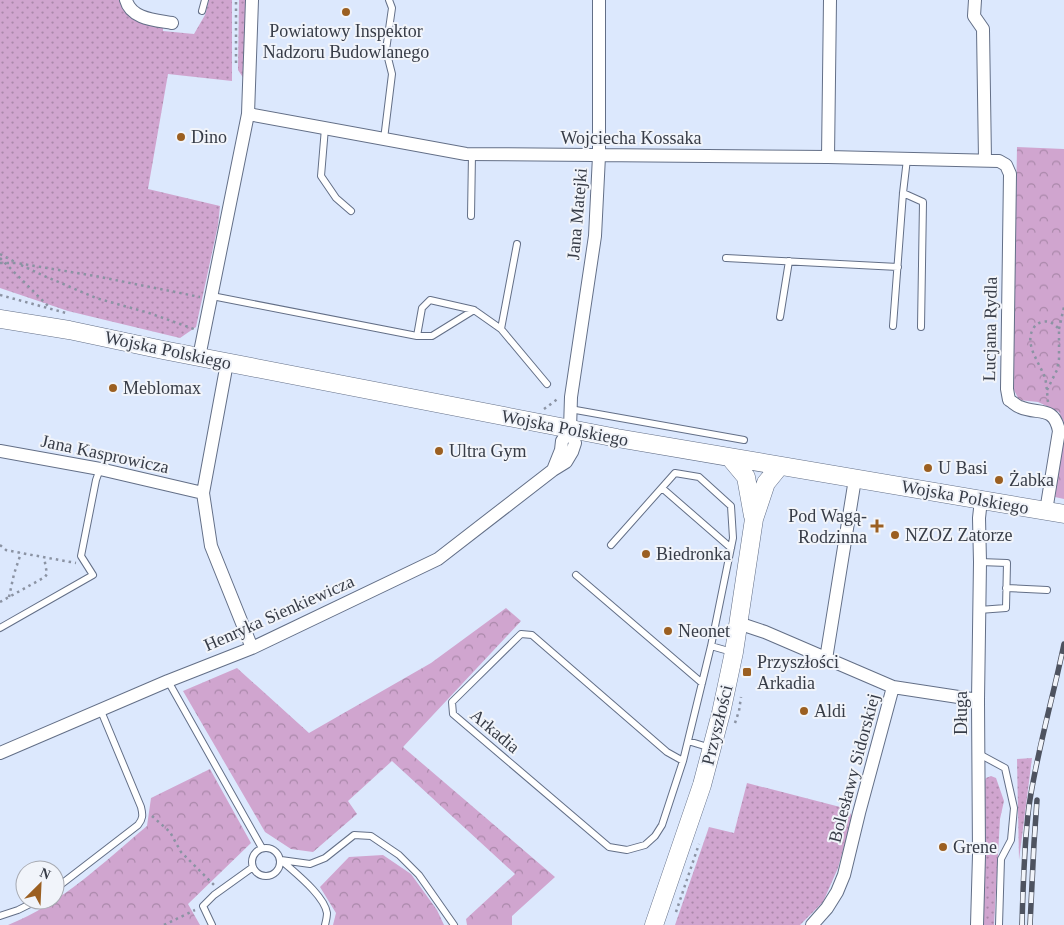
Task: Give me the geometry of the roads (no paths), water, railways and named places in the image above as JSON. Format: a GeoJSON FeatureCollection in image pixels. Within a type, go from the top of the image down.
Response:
{"type":"FeatureCollection","features":[{"type":"Feature","properties":{"kind":"street"},"geometry":{"type":"LineString","coordinates":[[126,0],[127,5],[139,16],[172,23]]}},
{"type":"Feature","properties":{"kind":"street"},"geometry":{"type":"LineString","coordinates":[[200,357],[248,114],[252,0]]}},
{"type":"Feature","properties":{"kind":"street","name":"Jana Matejki"},"geometry":{"type":"LineString","coordinates":[[570,429],[570,398],[595,236],[599,156],[599,0]]}},
{"type":"Feature","properties":{"kind":"street"},"geometry":{"type":"LineString","coordinates":[[828,157],[830,0]]}},
{"type":"Feature","properties":{"kind":"street"},"geometry":{"type":"LineString","coordinates":[[975,0],[974,16],[984,29],[985,160]]}},
{"type":"Feature","properties":{"kind":"street","name":"Wojciecha Kossaka"},"geometry":{"type":"LineString","coordinates":[[248,114],[466,154],[985,160],[999,161],[1006,165],[1010,174]]}},
{"type":"Feature","properties":{"kind":"street","name":"Lucjana Rydla"},"geometry":{"type":"LineString","coordinates":[[1010,174],[1007,389],[1010,400],[1020,407],[1052,415],[1057,421],[1059,431],[1046,511]]}},
{"type":"Feature","properties":{"kind":"street","name":"Wojska Polskiego"},"geometry":{"type":"LineString","coordinates":[[0,309],[69,330]]}},
{"type":"Feature","properties":{"kind":"street","name":"Wojska Polskiego"},"geometry":{"type":"LineString","coordinates":[[0,318],[570,429],[779,467],[1064,514]]}},
{"type":"Feature","properties":{"kind":"street"},"geometry":{"type":"LineString","coordinates":[[227,363],[203,493],[211,546],[252,648]]}},
{"type":"Feature","properties":{"kind":"street","name":"Henryka Sienkiewicza"},"geometry":{"type":"LineString","coordinates":[[0,753],[168,681],[252,648],[438,560],[553,470],[561,450],[562,441],[570,429]]}},
{"type":"Feature","properties":{"kind":"street","name":"Jana Kasprowicza"},"geometry":{"type":"LineString","coordinates":[[0,451],[100,469],[203,493]]}},
{"type":"Feature","properties":{"kind":"street","name":"Przyszłości"},"geometry":{"type":"LineString","coordinates":[[731,458],[746,477],[754,519]]}},
{"type":"Feature","properties":{"kind":"street","name":"Przyszłości"},"geometry":{"type":"LineString","coordinates":[[654,925],[690,823],[721,713],[734,652],[754,519],[766,483],[779,467]]}},
{"type":"Feature","properties":{"kind":"street"},"geometry":{"type":"LineString","coordinates":[[826,659],[855,479]]}},
{"type":"Feature","properties":{"kind":"street","name":"Długa"},"geometry":{"type":"LineString","coordinates":[[977,925],[979,855],[979,518],[981,500]]}},
{"type":"Feature","properties":{"kind":"street","name":"Bolesławy Sidorskiej"},"geometry":{"type":"LineString","coordinates":[[738,623],[765,632],[893,687],[844,875],[838,892],[812,925]]}},
{"type":"Feature","properties":{"kind":"street"},"geometry":{"type":"LineString","coordinates":[[893,687],[978,700]]}},
{"type":"Feature","properties":{"kind":"lane"},"geometry":{"type":"LineString","coordinates":[[202,11],[204,0]]}},
{"type":"Feature","properties":{"kind":"lane"},"geometry":{"type":"LineString","coordinates":[[384,139],[392,74],[386,50],[392,8],[389,0]]}},
{"type":"Feature","properties":{"kind":"lane"},"geometry":{"type":"LineString","coordinates":[[326,128],[321,176],[336,198],[351,211]]}},
{"type":"Feature","properties":{"kind":"lane"},"geometry":{"type":"LineString","coordinates":[[471,216],[472,154]]}},
{"type":"Feature","properties":{"kind":"lane"},"geometry":{"type":"LineString","coordinates":[[894,326],[907,159]]}},
{"type":"Feature","properties":{"kind":"lane"},"geometry":{"type":"LineString","coordinates":[[903,193],[923,202],[921,326]]}},
{"type":"Feature","properties":{"kind":"lane"},"geometry":{"type":"LineString","coordinates":[[501,329],[517,244]]}},
{"type":"Feature","properties":{"kind":"lane"},"geometry":{"type":"LineString","coordinates":[[726,258],[898,267]]}},
{"type":"Feature","properties":{"kind":"lane"},"geometry":{"type":"LineString","coordinates":[[780,317],[788,262]]}},
{"type":"Feature","properties":{"kind":"lane"},"geometry":{"type":"LineString","coordinates":[[212,296],[416,336],[432,336],[474,310]]}},
{"type":"Feature","properties":{"kind":"lane"},"geometry":{"type":"LineString","coordinates":[[416,336],[422,308],[430,300],[474,310],[501,329],[548,384]]}},
{"type":"Feature","properties":{"kind":"lane"},"geometry":{"type":"LineString","coordinates":[[570,409],[744,440]]}},
{"type":"Feature","properties":{"kind":"lane"},"geometry":{"type":"LineString","coordinates":[[0,628],[93,575],[82,556],[96,480],[100,469]]}},
{"type":"Feature","properties":{"kind":"lane"},"geometry":{"type":"LineString","coordinates":[[611,545],[675,474],[699,477],[731,506],[733,538],[711,646],[683,761]]}},
{"type":"Feature","properties":{"kind":"lane"},"geometry":{"type":"LineString","coordinates":[[662,488],[731,548]]}},
{"type":"Feature","properties":{"kind":"lane"},"geometry":{"type":"LineString","coordinates":[[980,562],[1007,563],[1006,608],[980,610]]}},
{"type":"Feature","properties":{"kind":"lane"},"geometry":{"type":"LineString","coordinates":[[576,574],[702,683]]}},
{"type":"Feature","properties":{"kind":"lane"},"geometry":{"type":"LineString","coordinates":[[1006,588],[1047,590]]}},
{"type":"Feature","properties":{"kind":"lane","name":"Arkadia"},"geometry":{"type":"LineString","coordinates":[[521,634],[532,636],[667,752],[683,761],[662,825],[655,836],[645,845],[627,850],[609,847],[452,714],[452,702],[521,634]]}},
{"type":"Feature","properties":{"kind":"lane"},"geometry":{"type":"LineString","coordinates":[[711,646],[734,652]]}},
{"type":"Feature","properties":{"kind":"lane"},"geometry":{"type":"LineString","coordinates":[[168,681],[262,848]]}},
{"type":"Feature","properties":{"kind":"lane"},"geometry":{"type":"LineString","coordinates":[[65,881],[138,826],[142,820],[141,807],[101,711]]}},
{"type":"Feature","properties":{"kind":"lane"},"geometry":{"type":"LineString","coordinates":[[688,741],[712,748]]}},
{"type":"Feature","properties":{"kind":"lane"},"geometry":{"type":"LineString","coordinates":[[978,754],[1005,768],[1014,808],[1011,840],[1001,859],[999,925]]}},
{"type":"Feature","properties":{"kind":"lane"},"geometry":{"type":"LineString","coordinates":[[281,860],[310,864],[325,858],[354,835],[371,836],[399,855],[419,875],[454,925]]}},
{"type":"Feature","properties":{"kind":"lane"},"geometry":{"type":"LineString","coordinates":[[281,860],[277,872],[270,876],[261,876],[255,871],[252,862],[255,854],[262,848],[276,852],[281,860],[305,881],[319,898],[326,910],[325,925]]}},
{"type":"Feature","properties":{"kind":"lane"},"geometry":{"type":"LineString","coordinates":[[212,925],[203,906],[214,894],[253,867]]}},
{"type":"Feature","properties":{"kind":"lane"},"geometry":{"type":"LineString","coordinates":[[0,916],[18,910]]}},
{"type":"Feature","properties":{"kind":"railway"},"geometry":{"type":"LineString","coordinates":[[1022,925],[1023,880],[1029,806],[1036,765],[1064,644]]}},
{"type":"Feature","properties":{"kind":"railway"},"geometry":{"type":"LineString","coordinates":[[1030,925],[1037,800]]}},
{"type":"Feature","properties":{"kind":"place","name":"Powiatowy Inspektor Nadzoru Budowlanego"},"geometry":{"type":"Point","coordinates":[346,12]}},
{"type":"Feature","properties":{"kind":"place","name":"Dino"},"geometry":{"type":"Point","coordinates":[181,137]}},
{"type":"Feature","properties":{"kind":"place","name":"Meblomax"},"geometry":{"type":"Point","coordinates":[113,388]}},
{"type":"Feature","properties":{"kind":"place","name":"Ultra Gym"},"geometry":{"type":"Point","coordinates":[439,451]}},
{"type":"Feature","properties":{"kind":"place","name":"U Basi"},"geometry":{"type":"Point","coordinates":[928,468]}},
{"type":"Feature","properties":{"kind":"place","name":"Żabka"},"geometry":{"type":"Point","coordinates":[999,480]}},
{"type":"Feature","properties":{"kind":"place","name":"Pod Wagą- Rodzinna"},"geometry":{"type":"Point","coordinates":[877,526]}},
{"type":"Feature","properties":{"kind":"place","name":"NZOZ Zatorze"},"geometry":{"type":"Point","coordinates":[895,535]}},
{"type":"Feature","properties":{"kind":"place","name":"Biedronka"},"geometry":{"type":"Point","coordinates":[646,554]}},
{"type":"Feature","properties":{"kind":"place","name":"Neonet"},"geometry":{"type":"Point","coordinates":[668,631]}},
{"type":"Feature","properties":{"kind":"place","name":"Przyszłości Arkadia"},"geometry":{"type":"Point","coordinates":[747,672]}},
{"type":"Feature","properties":{"kind":"place","name":"Aldi"},"geometry":{"type":"Point","coordinates":[804,711]}},
{"type":"Feature","properties":{"kind":"place","name":"Grene"},"geometry":{"type":"Point","coordinates":[943,847]}}]}
